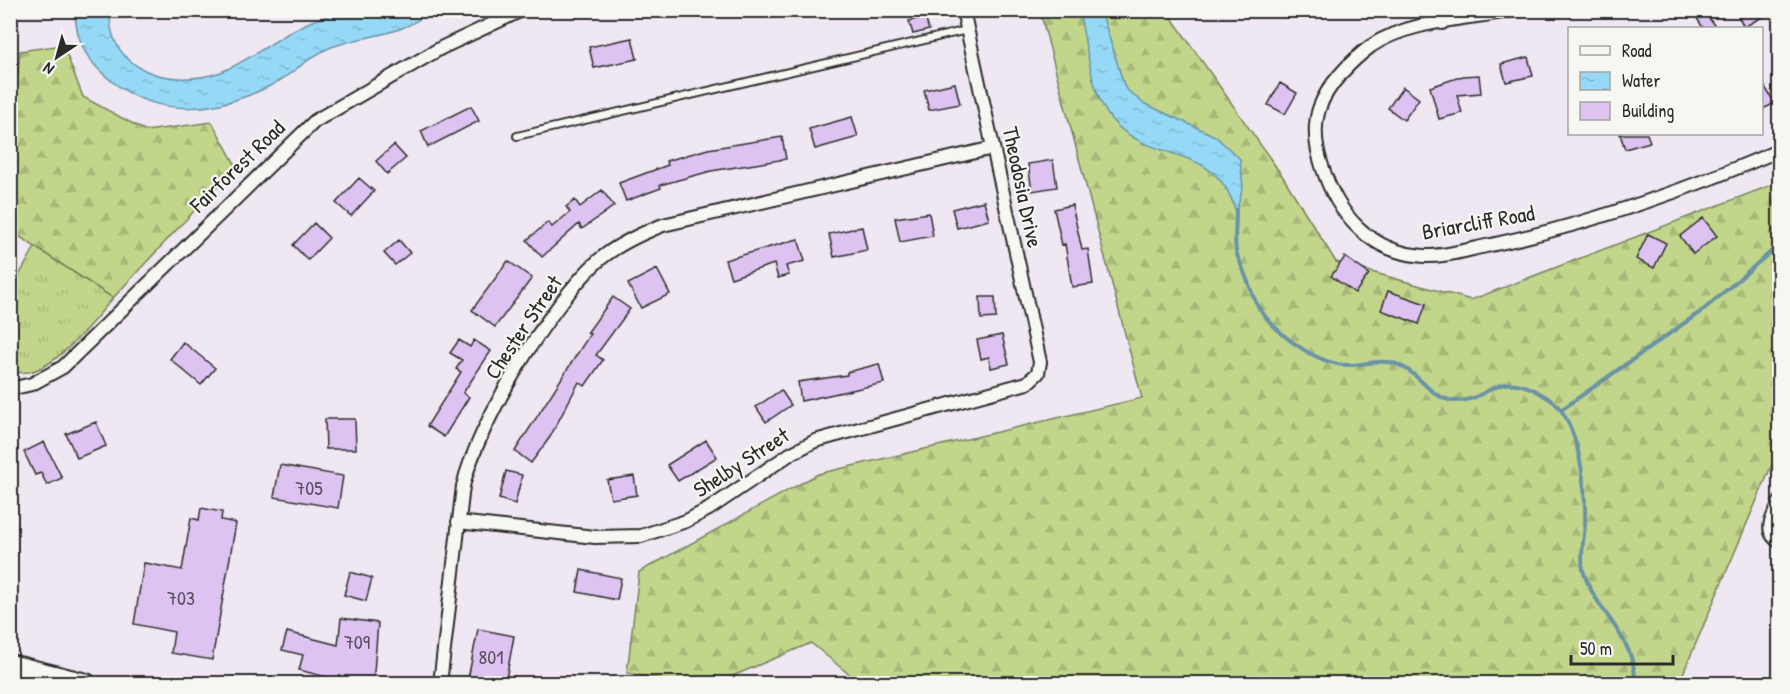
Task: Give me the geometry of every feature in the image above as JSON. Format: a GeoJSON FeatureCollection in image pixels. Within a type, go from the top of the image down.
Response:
{"type":"FeatureCollection","features":[{"type":"Feature","properties":{"kind":"main road"},"geometry":{"type":"LineString","coordinates":[[10,665],[86,684]]}},
{"type":"Feature","properties":{"kind":"street","name":"Fairforest Road"},"geometry":{"type":"LineString","coordinates":[[10,389],[32,384],[63,367],[315,121],[441,48],[522,10]]}},
{"type":"Feature","properties":{"kind":"street","name":"Theodosia Drive"},"geometry":{"type":"LineString","coordinates":[[963,10],[1040,362],[1038,373]]}},
{"type":"Feature","properties":{"kind":"street"},"geometry":{"type":"LineString","coordinates":[[1442,24],[1455,10]]}},
{"type":"Feature","properties":{"kind":"street","name":"Briarcliff Road"},"geometry":{"type":"LineString","coordinates":[[1515,10],[1483,14],[1398,32],[1373,45],[1343,73],[1326,93],[1319,109],[1316,144],[1330,192],[1348,219],[1389,248],[1425,256],[1512,240],[1647,201],[1779,150]]}},
{"type":"Feature","properties":{"kind":"street","name":"Chester Street"},"geometry":{"type":"LineString","coordinates":[[440,684],[463,486],[472,455],[500,400],[560,304],[599,260],[619,245],[663,225],[993,148]]}},
{"type":"Feature","properties":{"kind":"street","name":"Shelby Street"},"geometry":{"type":"LineString","coordinates":[[458,522],[602,537],[626,537],[657,532],[709,509],[790,454],[815,441],[1027,383],[1038,373]]}},
{"type":"Feature","properties":{"kind":"street"},"geometry":{"type":"LineString","coordinates":[[1779,502],[1769,529],[1771,537],[1779,542]]}},
{"type":"Feature","properties":{"kind":"lane"},"geometry":{"type":"LineString","coordinates":[[517,136],[968,30]]}},
{"type":"Feature","properties":{"kind":"green space"},"geometry":{"type":"Polygon","coordinates":[[[1040,11],[1167,11],[1283,177],[1336,262],[1471,300],[1779,182],[1779,448],[1679,683],[1163,684],[1152,680],[1150,684],[861,684],[811,643],[716,683],[680,683],[627,673],[639,572],[818,474],[1142,398],[1040,11]]]}},
{"type":"Feature","properties":{"kind":"green space"},"geometry":{"type":"Polygon","coordinates":[[[63,45],[83,97],[146,131],[212,122],[236,166],[113,298],[11,231],[11,142],[20,51],[63,45]]]}},
{"type":"Feature","properties":{"kind":"green space"},"geometry":{"type":"Polygon","coordinates":[[[35,247],[113,298],[86,330],[52,361],[29,372],[11,372],[11,290],[35,247]]]}},
{"type":"Feature","properties":{"kind":"water"},"geometry":{"type":"Polygon","coordinates":[[[373,10],[430,11],[418,20],[394,31],[329,48],[279,81],[252,94],[212,106],[192,108],[152,103],[132,95],[105,76],[85,52],[78,33],[75,11],[110,11],[112,32],[119,49],[131,62],[146,71],[183,78],[202,77],[221,72],[244,61],[299,27],[318,19],[341,13],[373,10]]]}},
{"type":"Feature","properties":{"kind":"water"},"geometry":{"type":"Polygon","coordinates":[[[1079,11],[1101,11],[1125,88],[1143,103],[1215,136],[1240,159],[1243,187],[1236,213],[1227,190],[1214,174],[1199,164],[1127,134],[1111,119],[1104,109],[1094,82],[1079,11]]]}},
{"type":"Feature","properties":{"kind":"building"},"geometry":{"type":"Polygon","coordinates":[[[1692,10],[1721,10],[1709,18],[1715,27],[1702,27],[1692,10]]]}},
{"type":"Feature","properties":{"kind":"building"},"geometry":{"type":"Polygon","coordinates":[[[1735,10],[1775,10],[1744,27],[1735,10]]]}},
{"type":"Feature","properties":{"kind":"building"},"geometry":{"type":"Polygon","coordinates":[[[925,17],[929,30],[913,34],[909,21],[925,17]]]}},
{"type":"Feature","properties":{"kind":"building"},"geometry":{"type":"Polygon","coordinates":[[[632,38],[637,59],[594,68],[589,47],[632,38]]]}},
{"type":"Feature","properties":{"kind":"building"},"geometry":{"type":"Polygon","coordinates":[[[1528,57],[1533,76],[1506,82],[1501,64],[1528,57]]]}},
{"type":"Feature","properties":{"kind":"building"},"geometry":{"type":"Polygon","coordinates":[[[1479,75],[1481,93],[1457,95],[1462,113],[1439,119],[1430,87],[1463,76],[1479,75]]]}},
{"type":"Feature","properties":{"kind":"building"},"geometry":{"type":"Polygon","coordinates":[[[955,83],[960,104],[929,110],[924,90],[955,83]]]}},
{"type":"Feature","properties":{"kind":"building"},"geometry":{"type":"Polygon","coordinates":[[[1280,83],[1297,93],[1285,114],[1268,105],[1280,83]]]}},
{"type":"Feature","properties":{"kind":"building"},"geometry":{"type":"Polygon","coordinates":[[[1763,84],[1775,103],[1763,109],[1763,84]]]}},
{"type":"Feature","properties":{"kind":"building"},"geometry":{"type":"Polygon","coordinates":[[[1403,87],[1419,99],[1404,120],[1388,108],[1403,87]]]}},
{"type":"Feature","properties":{"kind":"building"},"geometry":{"type":"Polygon","coordinates":[[[471,106],[479,121],[428,147],[421,131],[471,106]]]}},
{"type":"Feature","properties":{"kind":"building"},"geometry":{"type":"Polygon","coordinates":[[[852,117],[858,137],[815,149],[809,129],[852,117]]]}},
{"type":"Feature","properties":{"kind":"building"},"geometry":{"type":"Polygon","coordinates":[[[1620,135],[1647,135],[1650,142],[1625,149],[1620,135]]]}},
{"type":"Feature","properties":{"kind":"building"},"geometry":{"type":"Polygon","coordinates":[[[782,137],[786,159],[711,171],[660,185],[661,188],[626,201],[619,183],[668,165],[666,161],[708,149],[782,137]]]}},
{"type":"Feature","properties":{"kind":"building"},"geometry":{"type":"Polygon","coordinates":[[[394,145],[406,158],[387,174],[376,161],[394,145]]]}},
{"type":"Feature","properties":{"kind":"building"},"geometry":{"type":"Polygon","coordinates":[[[1053,160],[1057,187],[1032,191],[1028,164],[1053,160]]]}},
{"type":"Feature","properties":{"kind":"building"},"geometry":{"type":"Polygon","coordinates":[[[359,178],[374,191],[351,216],[336,203],[359,178]]]}},
{"type":"Feature","properties":{"kind":"building"},"geometry":{"type":"Polygon","coordinates":[[[602,190],[614,206],[582,229],[579,224],[542,257],[527,240],[548,222],[552,227],[570,212],[566,207],[575,200],[580,207],[602,190]]]}},
{"type":"Feature","properties":{"kind":"building"},"geometry":{"type":"Polygon","coordinates":[[[984,201],[989,220],[957,228],[952,209],[984,201]]]}},
{"type":"Feature","properties":{"kind":"building"},"geometry":{"type":"Polygon","coordinates":[[[1072,205],[1082,250],[1088,249],[1093,284],[1072,287],[1065,244],[1062,245],[1054,209],[1072,205]]]}},
{"type":"Feature","properties":{"kind":"building"},"geometry":{"type":"Polygon","coordinates":[[[929,213],[933,236],[900,242],[895,218],[929,213]]]}},
{"type":"Feature","properties":{"kind":"building"},"geometry":{"type":"Polygon","coordinates":[[[1703,218],[1717,236],[1693,254],[1680,236],[1703,218]]]}},
{"type":"Feature","properties":{"kind":"building"},"geometry":{"type":"Polygon","coordinates":[[[314,223],[329,238],[308,260],[293,245],[314,223]]]}},
{"type":"Feature","properties":{"kind":"building"},"geometry":{"type":"Polygon","coordinates":[[[862,227],[867,250],[834,257],[829,234],[862,227]]]}},
{"type":"Feature","properties":{"kind":"building"},"geometry":{"type":"Polygon","coordinates":[[[1648,234],[1666,243],[1654,268],[1636,259],[1648,234]]]}},
{"type":"Feature","properties":{"kind":"building"},"geometry":{"type":"Polygon","coordinates":[[[798,239],[805,261],[786,266],[789,275],[778,278],[774,264],[731,278],[725,260],[798,239]]]}},
{"type":"Feature","properties":{"kind":"building"},"geometry":{"type":"Polygon","coordinates":[[[399,240],[410,253],[395,265],[384,253],[399,240]]]}},
{"type":"Feature","properties":{"kind":"building"},"geometry":{"type":"Polygon","coordinates":[[[1345,257],[1369,274],[1355,293],[1331,276],[1345,257]]]}},
{"type":"Feature","properties":{"kind":"building"},"geometry":{"type":"Polygon","coordinates":[[[508,261],[532,278],[495,327],[472,310],[508,261]]]}},
{"type":"Feature","properties":{"kind":"building"},"geometry":{"type":"Polygon","coordinates":[[[657,269],[670,294],[641,308],[628,284],[657,269]]]}},
{"type":"Feature","properties":{"kind":"building"},"geometry":{"type":"Polygon","coordinates":[[[1388,291],[1426,304],[1419,324],[1381,310],[1388,291]]]}},
{"type":"Feature","properties":{"kind":"building"},"geometry":{"type":"Polygon","coordinates":[[[613,297],[630,309],[596,355],[603,360],[585,386],[579,382],[550,437],[531,463],[515,451],[590,334],[587,333],[613,297]]]}},
{"type":"Feature","properties":{"kind":"building"},"geometry":{"type":"Polygon","coordinates":[[[980,297],[995,297],[996,318],[981,319],[980,297]]]}},
{"type":"Feature","properties":{"kind":"building"},"geometry":{"type":"Polygon","coordinates":[[[1002,335],[1009,364],[991,368],[989,357],[981,359],[977,340],[1002,335]]]}},
{"type":"Feature","properties":{"kind":"building"},"geometry":{"type":"Polygon","coordinates":[[[459,340],[470,347],[474,340],[491,351],[463,393],[469,397],[444,437],[427,426],[461,372],[456,369],[462,360],[450,353],[459,340]]]}},
{"type":"Feature","properties":{"kind":"building"},"geometry":{"type":"Polygon","coordinates":[[[183,342],[215,368],[201,385],[170,359],[183,342]]]}},
{"type":"Feature","properties":{"kind":"building"},"geometry":{"type":"Polygon","coordinates":[[[879,364],[884,383],[801,401],[798,382],[847,375],[847,372],[879,364]]]}},
{"type":"Feature","properties":{"kind":"building"},"geometry":{"type":"Polygon","coordinates":[[[781,390],[791,405],[766,422],[756,407],[781,390]]]}},
{"type":"Feature","properties":{"kind":"building"},"geometry":{"type":"Polygon","coordinates":[[[325,419],[355,419],[356,449],[326,449],[325,419]]]}},
{"type":"Feature","properties":{"kind":"building"},"geometry":{"type":"Polygon","coordinates":[[[96,422],[106,446],[77,458],[66,434],[96,422]]]}},
{"type":"Feature","properties":{"kind":"building"},"geometry":{"type":"Polygon","coordinates":[[[706,440],[717,457],[678,481],[667,465],[706,440]]]}},
{"type":"Feature","properties":{"kind":"building"},"geometry":{"type":"Polygon","coordinates":[[[44,442],[62,478],[47,485],[41,473],[35,475],[24,452],[44,442]]]}},
{"type":"Feature","properties":{"kind":"building"},"geometry":{"type":"Polygon","coordinates":[[[280,465],[343,476],[338,508],[274,497],[280,465]]]}},
{"type":"Feature","properties":{"kind":"building"},"geometry":{"type":"Polygon","coordinates":[[[506,471],[522,475],[515,504],[499,499],[506,471]]]}},
{"type":"Feature","properties":{"kind":"building"},"geometry":{"type":"Polygon","coordinates":[[[634,476],[637,495],[611,499],[607,480],[634,476]]]}},
{"type":"Feature","properties":{"kind":"building"},"geometry":{"type":"Polygon","coordinates":[[[201,508],[222,512],[221,520],[236,523],[212,660],[171,653],[174,632],[134,624],[144,563],[182,570],[191,518],[199,520],[201,508]]]}},
{"type":"Feature","properties":{"kind":"building"},"geometry":{"type":"Polygon","coordinates":[[[581,570],[621,578],[617,600],[577,592],[581,570]]]}},
{"type":"Feature","properties":{"kind":"building"},"geometry":{"type":"Polygon","coordinates":[[[350,572],[372,578],[366,601],[344,595],[350,572]]]}},
{"type":"Feature","properties":{"kind":"building"},"geometry":{"type":"Polygon","coordinates":[[[341,618],[378,623],[373,684],[333,684],[334,679],[299,670],[303,655],[282,650],[287,632],[338,645],[341,618]]]}},
{"type":"Feature","properties":{"kind":"building"},"geometry":{"type":"Polygon","coordinates":[[[478,629],[514,636],[506,679],[490,676],[488,684],[467,684],[478,629]]]}},
{"type":"Feature","properties":{"kind":"waterway"},"geometry":{"type":"LineString","coordinates":[[1236,210],[1237,254],[1256,302],[1272,325],[1292,342],[1314,356],[1345,365],[1376,362],[1399,365],[1414,374],[1439,396],[1455,401],[1476,397],[1492,388],[1511,383],[1536,391],[1559,407],[1573,435],[1581,465],[1585,511],[1583,570],[1588,585],[1629,652],[1634,667],[1635,684]]}},
{"type":"Feature","properties":{"kind":"waterway"},"geometry":{"type":"LineString","coordinates":[[1561,410],[1703,310],[1780,244]]}}]}
